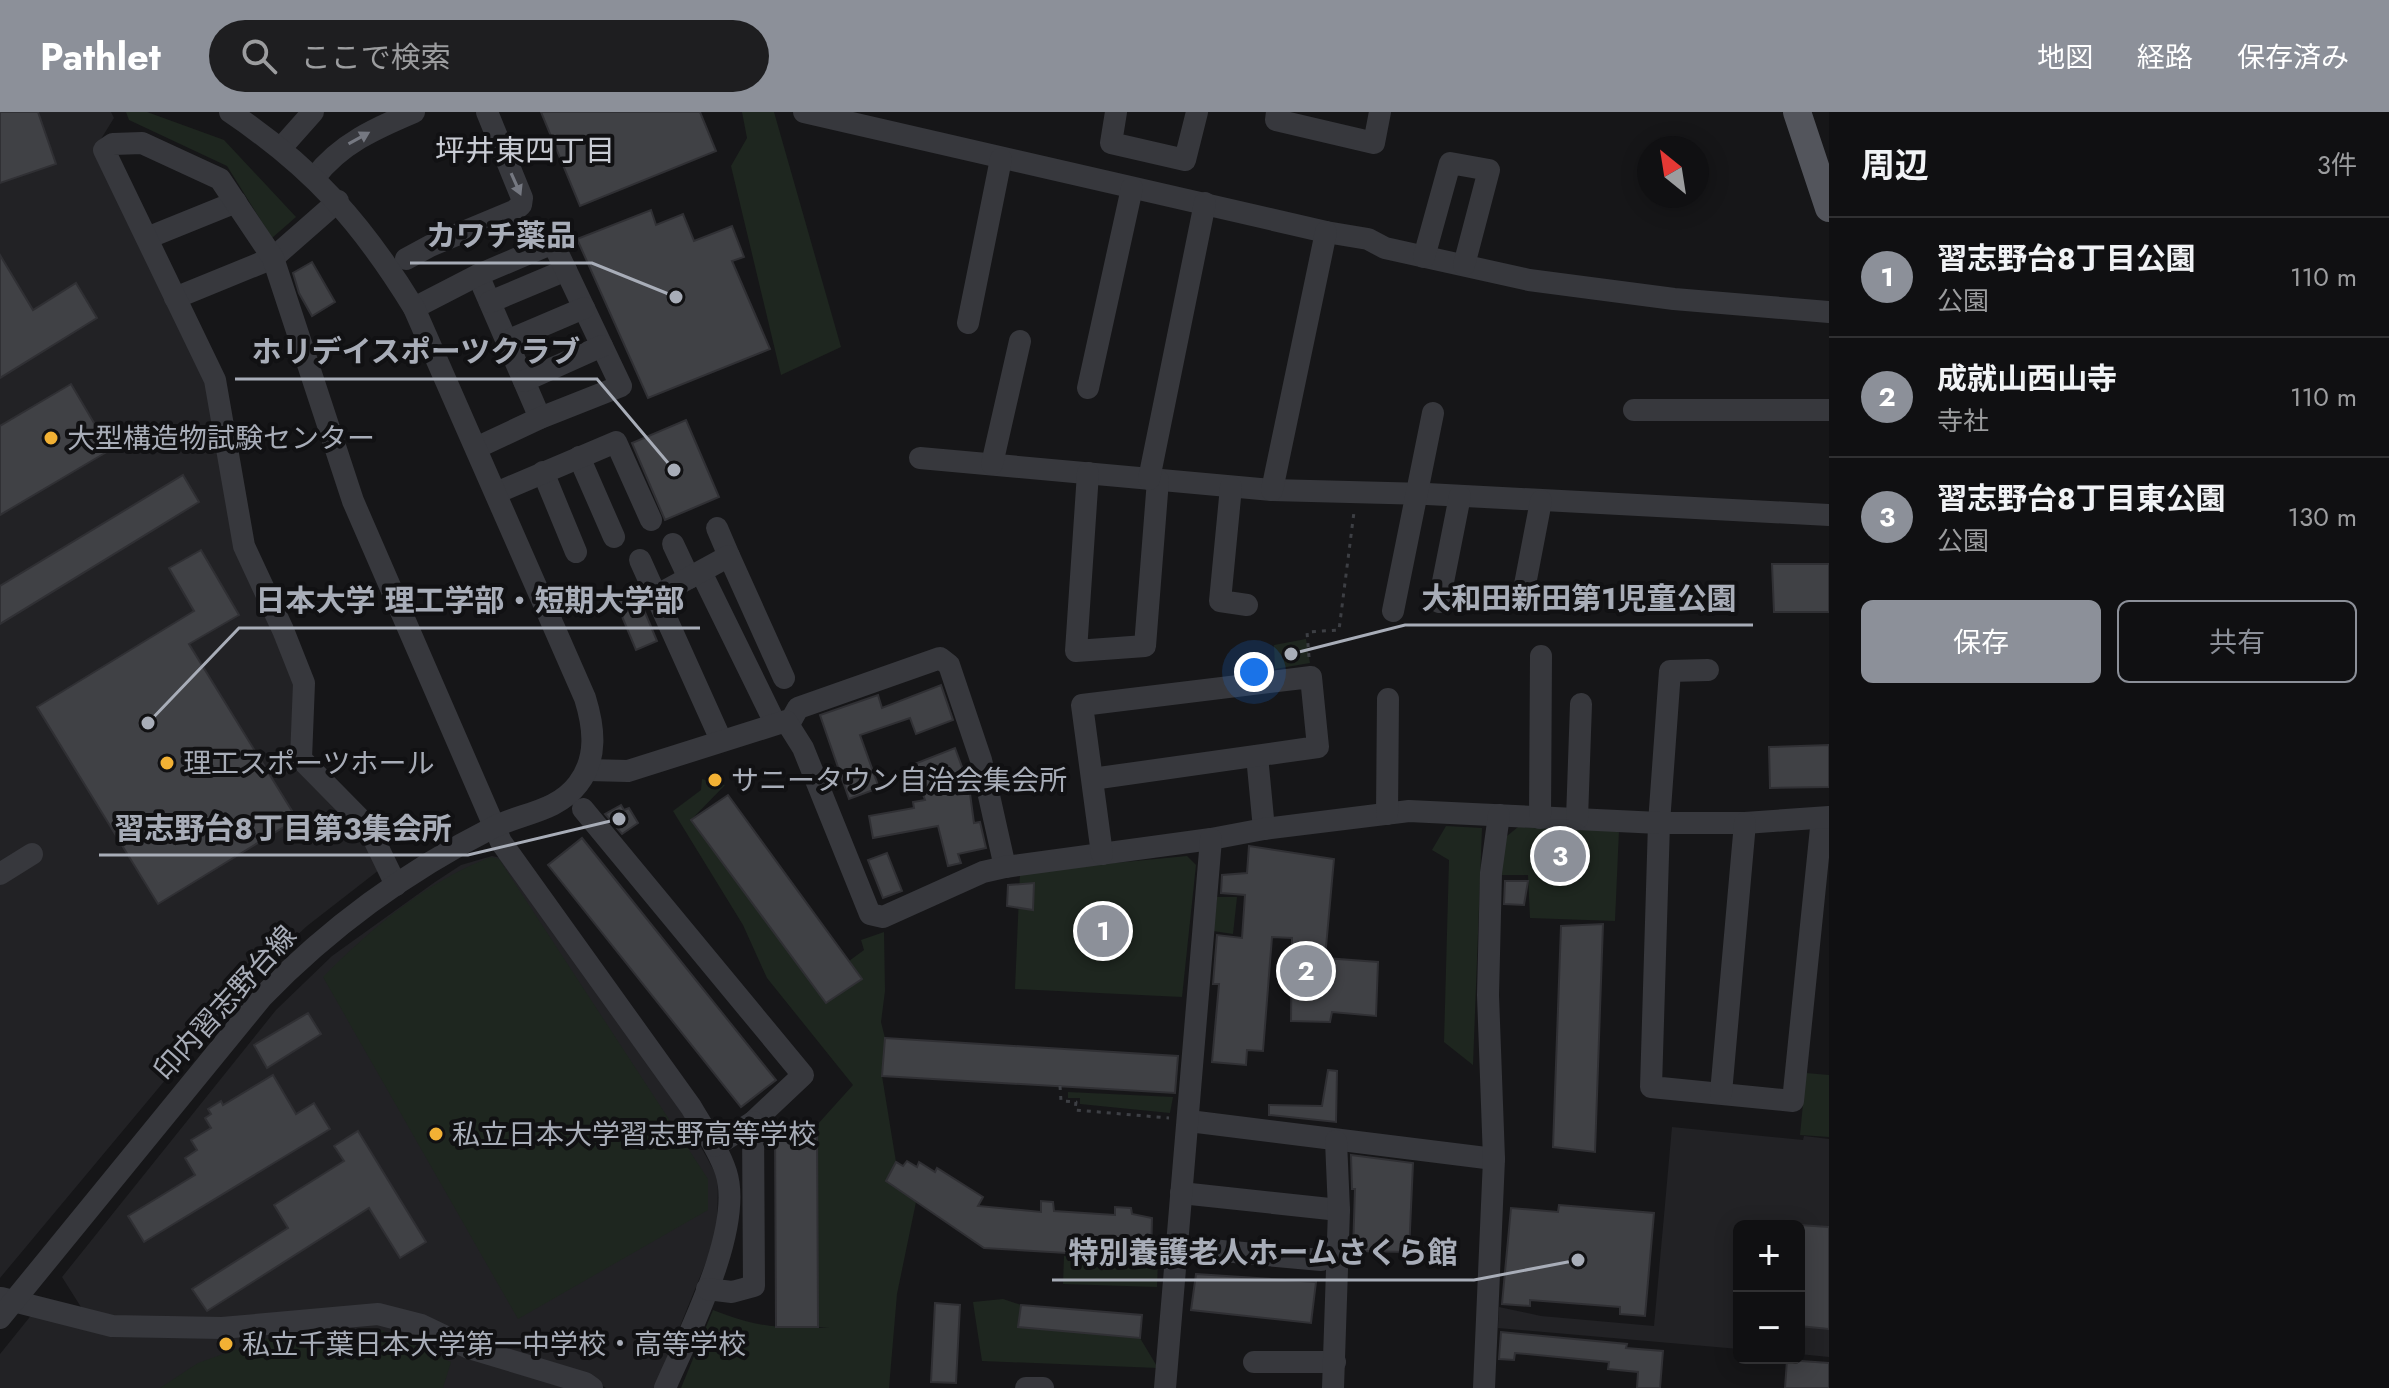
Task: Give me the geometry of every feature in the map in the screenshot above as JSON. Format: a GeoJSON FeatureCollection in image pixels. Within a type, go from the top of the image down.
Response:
{"type":"FeatureCollection","features":[{"type":"Feature","properties":{"kind":"main road"},"geometry":{"type":"LineString","coordinates":[[1797,112],[1829,208]]}},
{"type":"Feature","properties":{"kind":"street"},"geometry":{"type":"LineString","coordinates":[[230,112],[281,148],[338,201],[383,257],[414,308],[585,698],[593,732],[588,770],[628,771],[782,723],[798,708],[940,658],[949,665],[981,760],[1005,867]]}},
{"type":"Feature","properties":{"kind":"street"},"geometry":{"type":"LineString","coordinates":[[281,148],[313,112]]}},
{"type":"Feature","properties":{"kind":"street"},"geometry":{"type":"LineString","coordinates":[[315,177],[326,162],[349,143],[414,112]]}},
{"type":"Feature","properties":{"kind":"street"},"geometry":{"type":"LineString","coordinates":[[406,259],[514,211],[521,205],[522,198],[487,112]]}},
{"type":"Feature","properties":{"kind":"street"},"geometry":{"type":"LineString","coordinates":[[804,112],[1001,159],[1368,239],[1385,248],[1529,280],[1674,299],[1829,312]]}},
{"type":"Feature","properties":{"kind":"street"},"geometry":{"type":"LineString","coordinates":[[1116,112],[1111,143],[1185,160],[1197,112]]}},
{"type":"Feature","properties":{"kind":"street"},"geometry":{"type":"LineString","coordinates":[[1277,112],[1276,120],[1374,143],[1380,112]]}},
{"type":"Feature","properties":{"kind":"street"},"geometry":{"type":"LineString","coordinates":[[396,885],[368,827],[301,759],[304,683],[244,546],[215,380],[104,150],[113,144],[142,143],[220,179],[273,258],[353,501],[501,842],[691,1107],[715,1146],[727,1174],[730,1204],[727,1229],[707,1289],[665,1388]]}},
{"type":"Feature","properties":{"kind":"street"},"geometry":{"type":"LineString","coordinates":[[968,323],[1001,159]]}},
{"type":"Feature","properties":{"kind":"street"},"geometry":{"type":"LineString","coordinates":[[1424,257],[1450,163],[1489,170],[1464,265]]}},
{"type":"Feature","properties":{"kind":"street"},"geometry":{"type":"LineString","coordinates":[[1088,388],[1132,188]]}},
{"type":"Feature","properties":{"kind":"street"},"geometry":{"type":"LineString","coordinates":[[175,298],[273,258],[338,201]]}},
{"type":"Feature","properties":{"kind":"street"},"geometry":{"type":"LineString","coordinates":[[147,238],[236,202]]}},
{"type":"Feature","properties":{"kind":"street"},"geometry":{"type":"LineString","coordinates":[[1088,473],[1076,651],[1145,646],[1154,479],[1205,203]]}},
{"type":"Feature","properties":{"kind":"street"},"geometry":{"type":"LineString","coordinates":[[1272,490],[1326,232]]}},
{"type":"Feature","properties":{"kind":"street"},"geometry":{"type":"LineString","coordinates":[[414,308],[478,275],[553,243],[621,386],[540,418],[476,448]]}},
{"type":"Feature","properties":{"kind":"street"},"geometry":{"type":"LineString","coordinates":[[490,302],[566,270]]}},
{"type":"Feature","properties":{"kind":"street"},"geometry":{"type":"LineString","coordinates":[[478,275],[540,418]]}},
{"type":"Feature","properties":{"kind":"street"},"geometry":{"type":"LineString","coordinates":[[507,341],[584,308]]}},
{"type":"Feature","properties":{"kind":"street"},"geometry":{"type":"LineString","coordinates":[[992,464],[1020,341]]}},
{"type":"Feature","properties":{"kind":"street"},"geometry":{"type":"LineString","coordinates":[[524,381],[602,346]]}},
{"type":"Feature","properties":{"kind":"street"},"geometry":{"type":"LineString","coordinates":[[1634,410],[1829,410]]}},
{"type":"Feature","properties":{"kind":"street"},"geometry":{"type":"LineString","coordinates":[[1393,611],[1433,413]]}},
{"type":"Feature","properties":{"kind":"street"},"geometry":{"type":"LineString","coordinates":[[496,493],[616,442],[651,520]]}},
{"type":"Feature","properties":{"kind":"street"},"geometry":{"type":"LineString","coordinates":[[579,457],[614,537]]}},
{"type":"Feature","properties":{"kind":"street"},"geometry":{"type":"LineString","coordinates":[[920,458],[1272,490],[1460,496],[1829,515]]}},
{"type":"Feature","properties":{"kind":"street"},"geometry":{"type":"LineString","coordinates":[[543,472],[576,552]]}},
{"type":"Feature","properties":{"kind":"street"},"geometry":{"type":"LineString","coordinates":[[1231,487],[1220,601],[1247,605]]}},
{"type":"Feature","properties":{"kind":"street"},"geometry":{"type":"LineString","coordinates":[[1439,602],[1460,496]]}},
{"type":"Feature","properties":{"kind":"street"},"geometry":{"type":"LineString","coordinates":[[1523,595],[1541,501]]}},
{"type":"Feature","properties":{"kind":"street"},"geometry":{"type":"LineString","coordinates":[[717,528],[784,678]]}},
{"type":"Feature","properties":{"kind":"street"},"geometry":{"type":"LineString","coordinates":[[673,544],[695,575],[782,723],[803,748],[870,914],[883,917],[983,872],[1005,867],[1409,811],[1659,823],[1745,823],[1825,818],[1793,1101],[1651,1087],[1659,823],[1670,671],[1708,670]]}},
{"type":"Feature","properties":{"kind":"street"},"geometry":{"type":"LineString","coordinates":[[656,596],[729,556]]}},
{"type":"Feature","properties":{"kind":"street"},"geometry":{"type":"LineString","coordinates":[[640,560],[721,740]]}},
{"type":"Feature","properties":{"kind":"street"},"geometry":{"type":"LineString","coordinates":[[1540,818],[1541,656]]}},
{"type":"Feature","properties":{"kind":"street"},"geometry":{"type":"LineString","coordinates":[[1092,779],[1318,747],[1311,677],[1082,705],[1102,854]]}},
{"type":"Feature","properties":{"kind":"street"},"geometry":{"type":"LineString","coordinates":[[1387,814],[1388,699]]}},
{"type":"Feature","properties":{"kind":"street"},"geometry":{"type":"LineString","coordinates":[[1577,819],[1581,704]]}},
{"type":"Feature","properties":{"kind":"street"},"geometry":{"type":"LineString","coordinates":[[1257,756],[1264,829]]}},
{"type":"Feature","properties":{"kind":"street","name":"印内習志野台線"},"geometry":{"type":"LineString","coordinates":[[4,1306],[262,997],[319,942],[396,885],[494,827],[546,809],[565,798],[588,770]]}},
{"type":"Feature","properties":{"kind":"street"},"geometry":{"type":"LineString","coordinates":[[583,809],[803,1075],[753,1122],[715,1146]]}},
{"type":"Feature","properties":{"kind":"street"},"geometry":{"type":"LineString","coordinates":[[1484,1388],[1494,1159],[1488,995],[1491,873],[1499,815]]}},
{"type":"Feature","properties":{"kind":"street"},"geometry":{"type":"LineString","coordinates":[[1721,1093],[1745,823]]}},
{"type":"Feature","properties":{"kind":"street"},"geometry":{"type":"LineString","coordinates":[[1165,1388],[1178,1247],[1183,1120],[1211,839]]}},
{"type":"Feature","properties":{"kind":"street"},"geometry":{"type":"LineString","coordinates":[[0,874],[32,854]]}},
{"type":"Feature","properties":{"kind":"street"},"geometry":{"type":"LineString","coordinates":[[1183,1120],[1494,1159]]}},
{"type":"Feature","properties":{"kind":"street"},"geometry":{"type":"LineString","coordinates":[[707,1289],[732,1292],[754,1286],[753,1122]]}},
{"type":"Feature","properties":{"kind":"street"},"geometry":{"type":"LineString","coordinates":[[1333,1388],[1339,1210],[1336,1141]]}},
{"type":"Feature","properties":{"kind":"street"},"geometry":{"type":"LineString","coordinates":[[1181,1193],[1339,1210]]}},
{"type":"Feature","properties":{"kind":"street"},"geometry":{"type":"LineString","coordinates":[[1178,1247],[1321,1260]]}},
{"type":"Feature","properties":{"kind":"street"},"geometry":{"type":"LineString","coordinates":[[4,1306],[112,1326],[222,1328],[378,1314],[421,1325],[469,1348],[585,1383],[592,1388]]}},
{"type":"Feature","properties":{"kind":"street"},"geometry":{"type":"LineString","coordinates":[[1254,1362],[1335,1362]]}},
{"type":"Feature","properties":{"kind":"street"},"geometry":{"type":"LineString","coordinates":[[1026,1388],[1043,1388]]}},
{"type":"Feature","properties":{"kind":"path"},"geometry":{"type":"LineString","coordinates":[[1311,677],[1307,632],[1339,630],[1357,493]]}},
{"type":"Feature","properties":{"kind":"path"},"geometry":{"type":"LineString","coordinates":[[1060,1086],[1061,1101],[1076,1102],[1075,1110],[1183,1120]]}},
{"type":"Feature","properties":{"kind":"shaded area"},"geometry":{"type":"Polygon","coordinates":[[[0,112],[111,112],[114,118],[96,147],[207,381],[238,554],[298,684],[295,762],[361,831],[379,870],[307,926],[247,982],[0,1278],[0,112]]]}},
{"type":"Feature","properties":{"kind":"shaded area"},"geometry":{"type":"Polygon","coordinates":[[[126,112],[147,112],[224,140],[296,217],[272,238],[227,166],[129,120],[126,112]]]}},
{"type":"Feature","properties":{"kind":"shaded area"},"geometry":{"type":"Polygon","coordinates":[[[742,112],[774,112],[841,347],[781,375],[731,166],[747,138],[742,112]]]}},
{"type":"Feature","properties":{"kind":"shaded area"},"geometry":{"type":"Polygon","coordinates":[[[1306,639],[1310,663],[1275,669],[1274,645],[1306,639]]]}},
{"type":"Feature","properties":{"kind":"shaded area"},"geometry":{"type":"Polygon","coordinates":[[[702,779],[725,785],[691,820],[826,1003],[861,979],[849,961],[864,950],[861,940],[884,932],[885,991],[881,1022],[885,1038],[882,1076],[896,1162],[886,1181],[916,1202],[897,1294],[889,1388],[681,1388],[713,1310],[770,1326],[829,1328],[818,1327],[817,1125],[853,1085],[767,978],[743,925],[673,811],[701,790],[702,779]]]}},
{"type":"Feature","properties":{"kind":"shaded area"},"geometry":{"type":"Polygon","coordinates":[[[1446,826],[1482,828],[1473,1065],[1444,1042],[1449,860],[1432,850],[1446,826]]]}},
{"type":"Feature","properties":{"kind":"shaded area"},"geometry":{"type":"Polygon","coordinates":[[[1518,827],[1619,830],[1615,921],[1530,918],[1528,875],[1499,875],[1507,836],[1518,827]]]}},
{"type":"Feature","properties":{"kind":"shaded area","name":"私立日本大学習志野高等学校"},"geometry":{"type":"Polygon","coordinates":[[[492,856],[501,858],[672,1094],[718,1178],[717,1235],[655,1388],[606,1388],[585,1375],[474,1341],[425,1319],[223,1320],[86,1315],[62,1277],[276,1010],[332,956],[435,882],[461,865],[492,856]]]}},
{"type":"Feature","properties":{"kind":"shaded area"},"geometry":{"type":"Polygon","coordinates":[[[1187,856],[1196,865],[1182,997],[1015,989],[1020,872],[1187,856]]]}},
{"type":"Feature","properties":{"kind":"shaded area"},"geometry":{"type":"Polygon","coordinates":[[[491,857],[499,859],[708,1179],[708,1210],[518,1319],[323,977],[360,941],[422,893],[491,857]]]}},
{"type":"Feature","properties":{"kind":"shaded area"},"geometry":{"type":"Polygon","coordinates":[[[1217,897],[1237,897],[1233,934],[1213,931],[1217,897]]]}},
{"type":"Feature","properties":{"kind":"shaded area"},"geometry":{"type":"Polygon","coordinates":[[[1806,1073],[1829,1075],[1829,1137],[1800,1135],[1806,1073]]]}},
{"type":"Feature","properties":{"kind":"shaded area"},"geometry":{"type":"Polygon","coordinates":[[[1068,1092],[1173,1097],[1170,1113],[1080,1104],[1080,1098],[1068,1098],[1068,1092]]]}},
{"type":"Feature","properties":{"kind":"shaded area"},"geometry":{"type":"Polygon","coordinates":[[[1672,1127],[1803,1140],[1804,1136],[1829,1139],[1829,1357],[1805,1355],[1805,1220],[1733,1220],[1733,1348],[1498,1328],[1499,1307],[1541,1316],[1654,1326],[1672,1127]]]}},
{"type":"Feature","properties":{"kind":"shaded area"},"geometry":{"type":"Polygon","coordinates":[[[1064,1256],[1158,1261],[1157,1287],[1063,1284],[1064,1256]]]}},
{"type":"Feature","properties":{"kind":"shaded area"},"geometry":{"type":"Polygon","coordinates":[[[1003,1299],[1021,1305],[1019,1327],[1140,1338],[1158,1368],[982,1361],[973,1302],[1003,1299]]]}},
{"type":"Feature","properties":{"kind":"shaded area","name":"私立千葉日本大学第一中学校・高等学校"},"geometry":{"type":"Polygon","coordinates":[[[33,1313],[378,1321],[569,1388],[0,1388],[0,1354],[33,1313]]]}},
{"type":"Feature","properties":{"kind":"shaded area"},"geometry":{"type":"Polygon","coordinates":[[[379,1329],[451,1362],[443,1388],[160,1388],[198,1363],[265,1339],[379,1329]]]}},
{"type":"Feature","properties":{"kind":"building"},"geometry":{"type":"Polygon","coordinates":[[[0,112],[38,112],[56,164],[0,183],[0,112]]]}},
{"type":"Feature","properties":{"kind":"building"},"geometry":{"type":"Polygon","coordinates":[[[541,112],[700,112],[716,151],[580,206],[541,112]]]}},
{"type":"Feature","properties":{"kind":"building"},"geometry":{"type":"Polygon","coordinates":[[[651,210],[656,225],[683,214],[694,241],[732,226],[744,257],[732,261],[770,349],[648,398],[577,239],[651,210]]]}},
{"type":"Feature","properties":{"kind":"building"},"geometry":{"type":"Polygon","coordinates":[[[0,255],[33,310],[76,283],[97,318],[0,378],[0,255]]]}},
{"type":"Feature","properties":{"kind":"building"},"geometry":{"type":"Polygon","coordinates":[[[312,262],[335,302],[312,316],[299,293],[293,273],[312,262]]]}},
{"type":"Feature","properties":{"kind":"building","name":"大型構造物試験センター"},"geometry":{"type":"Polygon","coordinates":[[[71,384],[110,450],[0,515],[0,426],[71,384]]]}},
{"type":"Feature","properties":{"kind":"building"},"geometry":{"type":"Polygon","coordinates":[[[686,420],[719,497],[665,520],[632,443],[686,420]]]}},
{"type":"Feature","properties":{"kind":"building"},"geometry":{"type":"Polygon","coordinates":[[[183,475],[199,502],[0,624],[0,586],[183,475]]]}},
{"type":"Feature","properties":{"kind":"building","name":"理工スポーツホール"},"geometry":{"type":"Polygon","coordinates":[[[201,550],[239,615],[189,644],[297,819],[158,904],[37,707],[194,611],[169,568],[201,550]]]}},
{"type":"Feature","properties":{"kind":"building"},"geometry":{"type":"Polygon","coordinates":[[[1772,564],[1829,564],[1829,612],[1774,612],[1772,564]]]}},
{"type":"Feature","properties":{"kind":"building"},"geometry":{"type":"Polygon","coordinates":[[[634,586],[657,641],[636,650],[613,595],[634,586]]]}},
{"type":"Feature","properties":{"kind":"building"},"geometry":{"type":"Polygon","coordinates":[[[941,685],[953,720],[916,734],[910,718],[860,735],[879,788],[849,799],[820,715],[878,695],[882,708],[941,685]]]}},
{"type":"Feature","properties":{"kind":"building"},"geometry":{"type":"Polygon","coordinates":[[[1829,745],[1829,787],[1770,788],[1769,747],[1829,745]]]}},
{"type":"Feature","properties":{"kind":"building"},"geometry":{"type":"Polygon","coordinates":[[[955,748],[969,786],[974,823],[980,822],[986,848],[958,854],[961,863],[948,866],[938,826],[873,838],[869,816],[914,808],[913,802],[925,800],[912,765],[955,748]]]}},
{"type":"Feature","properties":{"kind":"building"},"geometry":{"type":"Polygon","coordinates":[[[728,795],[862,979],[826,1003],[691,820],[728,795]]]}},
{"type":"Feature","properties":{"kind":"building"},"geometry":{"type":"Polygon","coordinates":[[[621,805],[624,810],[629,808],[638,823],[622,834],[605,814],[621,805]]]}},
{"type":"Feature","properties":{"kind":"building"},"geometry":{"type":"Polygon","coordinates":[[[582,838],[776,1080],[741,1107],[548,865],[582,838]]]}},
{"type":"Feature","properties":{"kind":"building"},"geometry":{"type":"Polygon","coordinates":[[[1249,846],[1334,859],[1325,958],[1378,962],[1376,1016],[1332,1012],[1330,1022],[1291,1021],[1292,938],[1272,937],[1263,1051],[1247,1050],[1246,1065],[1212,1062],[1219,984],[1213,984],[1217,935],[1242,938],[1245,895],[1221,893],[1222,875],[1247,873],[1249,846]]]}},
{"type":"Feature","properties":{"kind":"building"},"geometry":{"type":"Polygon","coordinates":[[[887,853],[902,891],[883,898],[868,860],[887,853]]]}},
{"type":"Feature","properties":{"kind":"building"},"geometry":{"type":"Polygon","coordinates":[[[1505,881],[1528,881],[1524,905],[1504,904],[1505,881]]]}},
{"type":"Feature","properties":{"kind":"building"},"geometry":{"type":"Polygon","coordinates":[[[1034,883],[1033,910],[1007,906],[1008,885],[1034,883]]]}},
{"type":"Feature","properties":{"kind":"building"},"geometry":{"type":"Polygon","coordinates":[[[1603,924],[1595,1152],[1553,1147],[1561,926],[1603,924]]]}},
{"type":"Feature","properties":{"kind":"building"},"geometry":{"type":"Polygon","coordinates":[[[308,1013],[321,1034],[267,1068],[254,1045],[308,1013]]]}},
{"type":"Feature","properties":{"kind":"building"},"geometry":{"type":"Polygon","coordinates":[[[885,1038],[1178,1056],[1175,1093],[882,1076],[885,1038]]]}},
{"type":"Feature","properties":{"kind":"building"},"geometry":{"type":"Polygon","coordinates":[[[1328,1070],[1337,1071],[1336,1122],[1269,1115],[1269,1105],[1322,1106],[1328,1070]]]}},
{"type":"Feature","properties":{"kind":"building"},"geometry":{"type":"Polygon","coordinates":[[[273,1075],[296,1114],[314,1103],[330,1129],[144,1242],[128,1216],[195,1175],[185,1158],[197,1150],[191,1140],[211,1128],[205,1118],[211,1114],[208,1109],[221,1101],[223,1105],[273,1075]]]}},
{"type":"Feature","properties":{"kind":"building"},"geometry":{"type":"Polygon","coordinates":[[[775,1125],[817,1125],[818,1327],[776,1327],[775,1125]]]}},
{"type":"Feature","properties":{"kind":"building"},"geometry":{"type":"Polygon","coordinates":[[[358,1131],[426,1242],[400,1258],[369,1208],[207,1311],[192,1289],[288,1228],[274,1205],[344,1161],[334,1146],[358,1131]]]}},
{"type":"Feature","properties":{"kind":"building"},"geometry":{"type":"Polygon","coordinates":[[[1351,1155],[1413,1163],[1409,1252],[1353,1251],[1355,1189],[1352,1189],[1351,1155]]]}},
{"type":"Feature","properties":{"kind":"building"},"geometry":{"type":"Polygon","coordinates":[[[907,1161],[917,1167],[919,1162],[935,1172],[937,1168],[983,1197],[978,1206],[1041,1212],[1041,1201],[1053,1202],[1054,1211],[1115,1215],[1115,1207],[1131,1208],[1132,1214],[1152,1218],[1151,1258],[984,1248],[886,1181],[896,1162],[903,1166],[907,1161]]]}},
{"type":"Feature","properties":{"kind":"building"},"geometry":{"type":"Polygon","coordinates":[[[1559,1205],[1654,1213],[1645,1316],[1620,1314],[1620,1307],[1530,1300],[1530,1306],[1502,1304],[1511,1208],[1558,1212],[1559,1205]]]}},
{"type":"Feature","properties":{"kind":"building"},"geometry":{"type":"Polygon","coordinates":[[[1805,1225],[1829,1227],[1829,1329],[1805,1327],[1805,1225]]]}},
{"type":"Feature","properties":{"kind":"building"},"geometry":{"type":"Polygon","coordinates":[[[1196,1274],[1316,1282],[1311,1323],[1191,1310],[1196,1274]]]}},
{"type":"Feature","properties":{"kind":"building"},"geometry":{"type":"Polygon","coordinates":[[[935,1303],[960,1305],[956,1383],[931,1382],[935,1303]]]}},
{"type":"Feature","properties":{"kind":"building"},"geometry":{"type":"Polygon","coordinates":[[[1021,1305],[1142,1315],[1140,1338],[1018,1327],[1021,1305]]]}},
{"type":"Feature","properties":{"kind":"building"},"geometry":{"type":"Polygon","coordinates":[[[1501,1332],[1627,1344],[1626,1348],[1663,1351],[1660,1388],[1637,1388],[1638,1372],[1608,1369],[1609,1362],[1515,1353],[1514,1360],[1499,1359],[1501,1332]]]}},
{"type":"Feature","properties":{"kind":"building"},"geometry":{"type":"Polygon","coordinates":[[[1829,1363],[1829,1388],[1785,1388],[1787,1364],[1829,1363]]]}},
{"type":"Feature","properties":{"kind":"place","name":"カワチ薬品"},"geometry":{"type":"Point","coordinates":[676,297]}},
{"type":"Feature","properties":{"kind":"place","name":"大型構造物試験センター"},"geometry":{"type":"Point","coordinates":[51,438]}},
{"type":"Feature","properties":{"kind":"place","name":"ホリデイスポーツクラブ"},"geometry":{"type":"Point","coordinates":[674,470]}},
{"type":"Feature","properties":{"kind":"place","name":"大和田新田第1児童公園"},"geometry":{"type":"Point","coordinates":[1291,654]}},
{"type":"Feature","properties":{"kind":"place","name":"日本大学 理工学部・短期大学部"},"geometry":{"type":"Point","coordinates":[148,723]}},
{"type":"Feature","properties":{"kind":"place","name":"理工スポーツホール"},"geometry":{"type":"Point","coordinates":[167,763]}},
{"type":"Feature","properties":{"kind":"place","name":"サニータウン自治会集会所"},"geometry":{"type":"Point","coordinates":[715,780]}},
{"type":"Feature","properties":{"kind":"place","name":"習志野台8丁目第3集会所"},"geometry":{"type":"Point","coordinates":[619,819]}},
{"type":"Feature","properties":{"kind":"place","name":"習志野台8丁目東公園"},"geometry":{"type":"Point","coordinates":[1560,856]}},
{"type":"Feature","properties":{"kind":"place","name":"習志野台8丁目公園"},"geometry":{"type":"Point","coordinates":[1103,931]}},
{"type":"Feature","properties":{"kind":"place","name":"成就山西山寺"},"geometry":{"type":"Point","coordinates":[1306,971]}},
{"type":"Feature","properties":{"kind":"place","name":"私立日本大学習志野高等学校"},"geometry":{"type":"Point","coordinates":[436,1134]}},
{"type":"Feature","properties":{"kind":"place","name":"特別養護老人ホームさくら館"},"geometry":{"type":"Point","coordinates":[1578,1260]}},
{"type":"Feature","properties":{"kind":"place","name":"私立千葉日本大学第一中学校・高等学校"},"geometry":{"type":"Point","coordinates":[226,1344]}},
{"type":"Feature","properties":{"kind":"district","name":"坪井東四丁目"},"geometry":{"type":"Point","coordinates":[525,150]}}]}
